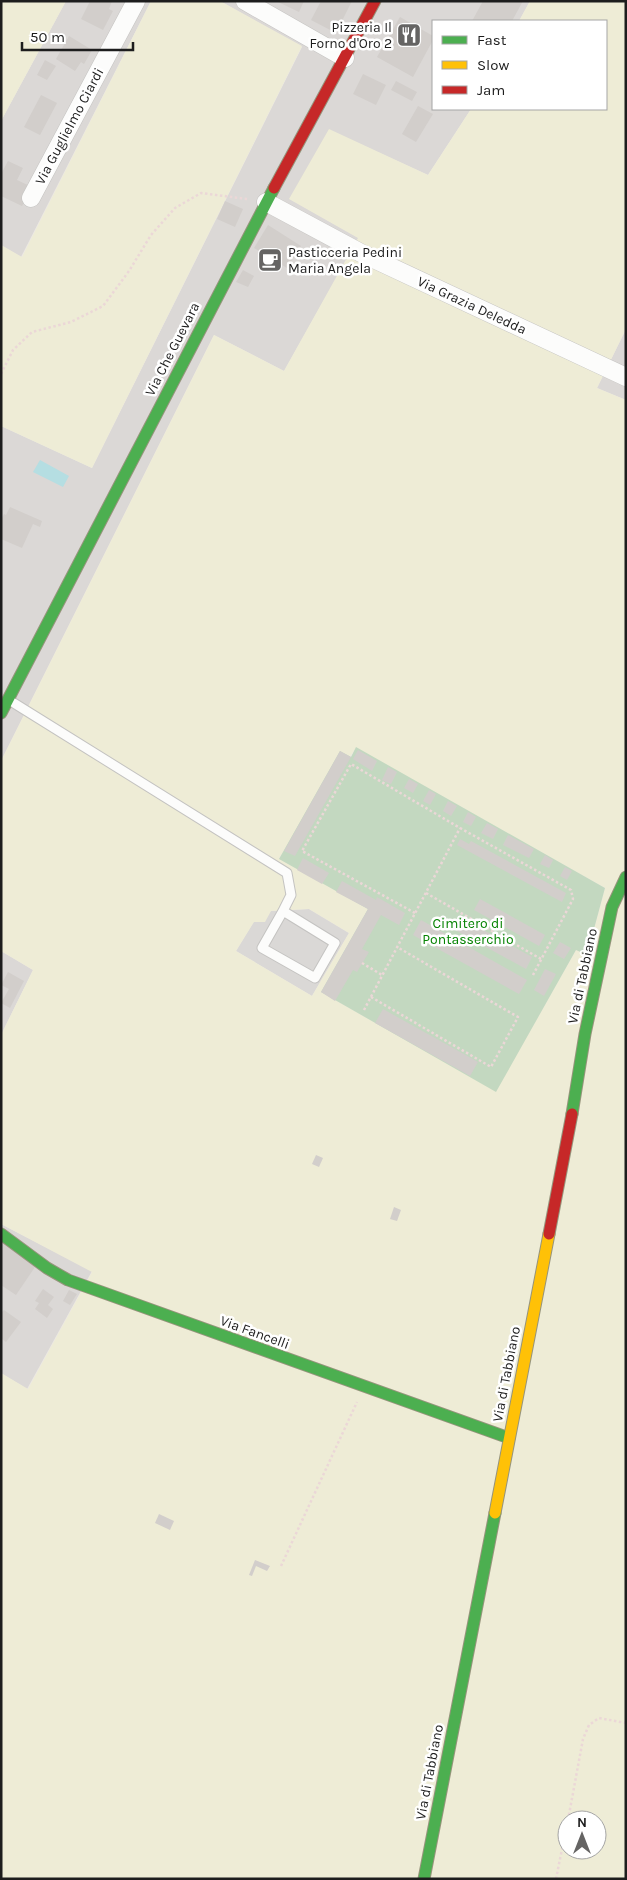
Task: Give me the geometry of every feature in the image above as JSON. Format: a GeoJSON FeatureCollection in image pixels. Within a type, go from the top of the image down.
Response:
{"type":"FeatureCollection","features":[{"type":"Feature","properties":{"kind":"street","name":"Via Guglielmo Ciardi"},"geometry":{"type":"LineString","coordinates":[[31,198],[136,1]]}},
{"type":"Feature","properties":{"kind":"street"},"geometry":{"type":"LineString","coordinates":[[245,1],[345,58]]}},
{"type":"Feature","properties":{"kind":"street","name":"Via Che Guevara"},"geometry":{"type":"LineString","coordinates":[[1,713],[266,202],[375,1]]}},
{"type":"Feature","properties":{"kind":"street","name":"Via Grazia Deledda"},"geometry":{"type":"LineString","coordinates":[[266,202],[361,253],[626,377]]}},
{"type":"Feature","properties":{"kind":"street","name":"Via di Tabbiano"},"geometry":{"type":"LineString","coordinates":[[424,1879],[578,1083],[585,1034],[612,907],[626,877]]}},
{"type":"Feature","properties":{"kind":"street","name":"Via Fancelli"},"geometry":{"type":"LineString","coordinates":[[1,1234],[46,1268],[68,1280],[509,1438]]}},
{"type":"Feature","properties":{"kind":"lane"},"geometry":{"type":"LineString","coordinates":[[8,699],[287,874],[291,894],[262,948],[315,978],[335,943],[283,911]]}},
{"type":"Feature","properties":{"kind":"path"},"geometry":{"type":"LineString","coordinates":[[1,374],[13,350],[32,332],[71,322],[103,306],[129,271],[151,235],[175,208],[201,193],[266,202]]}},
{"type":"Feature","properties":{"kind":"path"},"geometry":{"type":"LineString","coordinates":[[415,913],[302,851],[351,764],[571,890],[573,899],[533,975]]}},
{"type":"Feature","properties":{"kind":"path"},"geometry":{"type":"LineString","coordinates":[[364,1010],[460,828]]}},
{"type":"Feature","properties":{"kind":"path"},"geometry":{"type":"LineString","coordinates":[[426,893],[542,958]]}},
{"type":"Feature","properties":{"kind":"path"},"geometry":{"type":"LineString","coordinates":[[371,997],[491,1067],[518,1017],[397,947]]}},
{"type":"Feature","properties":{"kind":"path"},"geometry":{"type":"LineString","coordinates":[[362,963],[383,975]]}},
{"type":"Feature","properties":{"kind":"path"},"geometry":{"type":"LineString","coordinates":[[281,1566],[304,1513],[350,1419],[363,1387]]}},
{"type":"Feature","properties":{"kind":"path"},"geometry":{"type":"LineString","coordinates":[[569,1810],[583,1739],[589,1725],[599,1718],[626,1723]]}},
{"type":"Feature","properties":{"kind":"path"},"geometry":{"type":"LineString","coordinates":[[556,1879],[560,1860]]}},
{"type":"Feature","properties":{"kind":"shaded area"},"geometry":{"type":"Polygon","coordinates":[[[1,1],[66,1],[1,121],[1,1]]]}},
{"type":"Feature","properties":{"kind":"shaded area"},"geometry":{"type":"Polygon","coordinates":[[[66,1],[151,1],[21,257],[1,245],[1,121],[66,1]]]}},
{"type":"Feature","properties":{"kind":"shaded area"},"geometry":{"type":"Polygon","coordinates":[[[151,1],[220,1],[302,46],[92,468],[1,426],[1,245],[22,257],[151,1]]]}},
{"type":"Feature","properties":{"kind":"shaded area"},"geometry":{"type":"Polygon","coordinates":[[[220,1],[530,1],[520,20],[432,20],[432,110],[470,110],[428,175],[329,130],[290,199],[359,238],[284,371],[214,335],[1,761],[1,426],[92,468],[302,47],[220,1]]]}},
{"type":"Feature","properties":{"kind":"shaded area"},"geometry":{"type":"Polygon","coordinates":[[[530,1],[626,1],[626,329],[597,388],[626,400],[626,1879],[1,1879],[1,1373],[28,1389],[92,1272],[1,1224],[1,1035],[33,970],[1,951],[1,761],[214,335],[284,371],[358,238],[289,199],[329,129],[428,175],[470,110],[607,110],[607,20],[520,20],[530,1]],[[356,748],[279,858],[368,909],[321,992],[496,1091],[576,950],[587,955],[605,888],[356,748]],[[309,909],[271,911],[265,922],[254,922],[236,951],[312,996],[349,933],[309,909]]]}},
{"type":"Feature","properties":{"kind":"shaded area"},"geometry":{"type":"Polygon","coordinates":[[[626,329],[626,400],[597,388],[626,329]]]}},
{"type":"Feature","properties":{"kind":"shaded area"},"geometry":{"type":"Polygon","coordinates":[[[309,909],[349,933],[312,996],[236,951],[254,921],[271,911],[309,909]]]}},
{"type":"Feature","properties":{"kind":"shaded area"},"geometry":{"type":"Polygon","coordinates":[[[1,951],[33,970],[1,1035],[1,951]]]}},
{"type":"Feature","properties":{"kind":"shaded area"},"geometry":{"type":"Polygon","coordinates":[[[1,1224],[92,1271],[27,1389],[1,1373],[1,1224]]]}},
{"type":"Feature","properties":{"kind":"green space","name":"Cimitero di Pontasserchio"},"geometry":{"type":"Polygon","coordinates":[[[356,747],[605,888],[587,955],[576,950],[496,1092],[321,992],[368,909],[279,859],[340,751],[351,757],[356,747]]]}},
{"type":"Feature","properties":{"kind":"water"},"geometry":{"type":"Polygon","coordinates":[[[40,460],[69,476],[63,487],[33,472],[40,460]]]}},
{"type":"Feature","properties":{"kind":"building"},"geometry":{"type":"Polygon","coordinates":[[[90,1],[112,1],[109,9],[113,11],[103,30],[81,19],[90,1]]]}},
{"type":"Feature","properties":{"kind":"building"},"geometry":{"type":"Polygon","coordinates":[[[276,1],[304,1],[299,12],[276,1]]]}},
{"type":"Feature","properties":{"kind":"building"},"geometry":{"type":"Polygon","coordinates":[[[321,1],[352,1],[336,33],[311,20],[321,1]]]}},
{"type":"Feature","properties":{"kind":"building"},"geometry":{"type":"Polygon","coordinates":[[[483,1],[523,1],[513,20],[473,20],[483,1]]]}},
{"type":"Feature","properties":{"kind":"building"},"geometry":{"type":"Polygon","coordinates":[[[400,17],[432,35],[432,42],[413,77],[377,57],[400,17]]]}},
{"type":"Feature","properties":{"kind":"building"},"geometry":{"type":"Polygon","coordinates":[[[69,36],[92,50],[84,64],[81,62],[75,71],[56,59],[69,36]]]}},
{"type":"Feature","properties":{"kind":"building"},"geometry":{"type":"Polygon","coordinates":[[[45,60],[56,66],[47,80],[37,75],[45,60]]]}},
{"type":"Feature","properties":{"kind":"building"},"geometry":{"type":"Polygon","coordinates":[[[363,74],[386,85],[376,105],[353,94],[363,74]]]}},
{"type":"Feature","properties":{"kind":"building"},"geometry":{"type":"Polygon","coordinates":[[[396,81],[417,92],[412,101],[391,90],[396,81]]]}},
{"type":"Feature","properties":{"kind":"building"},"geometry":{"type":"Polygon","coordinates":[[[41,95],[57,103],[40,135],[24,127],[41,95]]]}},
{"type":"Feature","properties":{"kind":"building"},"geometry":{"type":"Polygon","coordinates":[[[418,106],[433,114],[416,142],[402,134],[418,106]]]}},
{"type":"Feature","properties":{"kind":"building"},"geometry":{"type":"Polygon","coordinates":[[[8,161],[23,168],[17,180],[32,187],[22,206],[1,196],[1,174],[8,161]]]}},
{"type":"Feature","properties":{"kind":"building"},"geometry":{"type":"Polygon","coordinates":[[[225,201],[243,209],[235,227],[217,219],[225,201]]]}},
{"type":"Feature","properties":{"kind":"building"},"geometry":{"type":"Polygon","coordinates":[[[268,225],[301,246],[287,268],[254,248],[268,225]]]}},
{"type":"Feature","properties":{"kind":"building"},"geometry":{"type":"Polygon","coordinates":[[[243,270],[254,276],[248,287],[236,282],[243,270]]]}},
{"type":"Feature","properties":{"kind":"building"},"geometry":{"type":"Polygon","coordinates":[[[10,507],[42,521],[40,527],[33,524],[22,548],[1,539],[1,520],[10,507]]]}},
{"type":"Feature","properties":{"kind":"building"},"geometry":{"type":"Polygon","coordinates":[[[358,750],[377,761],[372,771],[353,759],[358,750]]]}},
{"type":"Feature","properties":{"kind":"building"},"geometry":{"type":"Polygon","coordinates":[[[340,751],[351,757],[295,856],[284,851],[340,751]]]}},
{"type":"Feature","properties":{"kind":"building"},"geometry":{"type":"Polygon","coordinates":[[[388,767],[397,772],[391,784],[382,780],[388,767]]]}},
{"type":"Feature","properties":{"kind":"building"},"geometry":{"type":"Polygon","coordinates":[[[409,779],[418,784],[413,793],[404,788],[409,779]]]}},
{"type":"Feature","properties":{"kind":"building"},"geometry":{"type":"Polygon","coordinates":[[[429,790],[436,794],[430,805],[423,801],[429,790]]]}},
{"type":"Feature","properties":{"kind":"building"},"geometry":{"type":"Polygon","coordinates":[[[448,801],[457,806],[451,816],[443,811],[448,801]]]}},
{"type":"Feature","properties":{"kind":"building"},"geometry":{"type":"Polygon","coordinates":[[[468,812],[476,817],[471,826],[463,822],[468,812]]]}},
{"type":"Feature","properties":{"kind":"building"},"geometry":{"type":"Polygon","coordinates":[[[487,823],[498,829],[493,839],[481,833],[487,823]]]}},
{"type":"Feature","properties":{"kind":"building"},"geometry":{"type":"Polygon","coordinates":[[[508,835],[534,849],[529,858],[503,845],[508,835]]]}},
{"type":"Feature","properties":{"kind":"building"},"geometry":{"type":"Polygon","coordinates":[[[460,839],[469,844],[471,841],[566,893],[562,902],[457,845],[460,839]]]}},
{"type":"Feature","properties":{"kind":"building"},"geometry":{"type":"Polygon","coordinates":[[[545,855],[553,860],[549,868],[540,864],[545,855]]]}},
{"type":"Feature","properties":{"kind":"building"},"geometry":{"type":"Polygon","coordinates":[[[303,858],[329,873],[322,884],[297,870],[303,858]]]}},
{"type":"Feature","properties":{"kind":"building"},"geometry":{"type":"Polygon","coordinates":[[[565,867],[572,871],[567,880],[560,876],[565,867]]]}},
{"type":"Feature","properties":{"kind":"building"},"geometry":{"type":"Polygon","coordinates":[[[342,881],[376,900],[377,897],[405,913],[399,925],[381,915],[362,949],[369,952],[357,972],[353,970],[335,1001],[321,992],[368,909],[336,892],[342,881]]]}},
{"type":"Feature","properties":{"kind":"building"},"geometry":{"type":"Polygon","coordinates":[[[480,899],[545,935],[539,946],[474,910],[480,899]]]}},
{"type":"Feature","properties":{"kind":"building"},"geometry":{"type":"Polygon","coordinates":[[[462,918],[532,957],[526,969],[455,930],[462,918]]]}},
{"type":"Feature","properties":{"kind":"building"},"geometry":{"type":"Polygon","coordinates":[[[421,920],[527,980],[519,994],[413,935],[421,920]]]}},
{"type":"Feature","properties":{"kind":"building"},"geometry":{"type":"Polygon","coordinates":[[[560,942],[571,948],[564,959],[553,953],[560,942]]]}},
{"type":"Feature","properties":{"kind":"building"},"geometry":{"type":"Polygon","coordinates":[[[545,969],[556,974],[544,996],[534,990],[545,969]]]}},
{"type":"Feature","properties":{"kind":"building"},"geometry":{"type":"Polygon","coordinates":[[[8,972],[24,981],[10,1008],[1,1003],[9,989],[1,985],[8,972]]]}},
{"type":"Feature","properties":{"kind":"building"},"geometry":{"type":"Polygon","coordinates":[[[383,1009],[478,1062],[470,1076],[375,1023],[383,1009]]]}},
{"type":"Feature","properties":{"kind":"building"},"geometry":{"type":"Polygon","coordinates":[[[316,1155],[323,1158],[319,1167],[312,1164],[316,1155]]]}},
{"type":"Feature","properties":{"kind":"building"},"geometry":{"type":"Polygon","coordinates":[[[394,1207],[401,1210],[397,1221],[390,1219],[394,1207]]]}},
{"type":"Feature","properties":{"kind":"building"},"geometry":{"type":"Polygon","coordinates":[[[1,1241],[35,1267],[16,1295],[1,1285],[1,1241]]]}},
{"type":"Feature","properties":{"kind":"building"},"geometry":{"type":"Polygon","coordinates":[[[43,1289],[54,1297],[48,1305],[53,1309],[47,1318],[35,1309],[39,1303],[35,1301],[43,1289]]]}},
{"type":"Feature","properties":{"kind":"building"},"geometry":{"type":"Polygon","coordinates":[[[69,1290],[77,1294],[70,1305],[63,1301],[69,1290]]]}},
{"type":"Feature","properties":{"kind":"building"},"geometry":{"type":"Polygon","coordinates":[[[4,1310],[21,1322],[6,1342],[1,1338],[1,1313],[4,1310]]]}},
{"type":"Feature","properties":{"kind":"building"},"geometry":{"type":"Polygon","coordinates":[[[159,1514],[174,1521],[170,1530],[155,1523],[159,1514]]]}},
{"type":"Feature","properties":{"kind":"building"},"geometry":{"type":"Polygon","coordinates":[[[255,1560],[270,1566],[267,1571],[256,1566],[252,1576],[249,1575],[255,1560]]]}},
{"type":"Feature","properties":{"kind":"traffic: fast"},"geometry":{"type":"LineString","coordinates":[[1,713],[274,188]]}},
{"type":"Feature","properties":{"kind":"traffic: fast"},"geometry":{"type":"LineString","coordinates":[[572,1114],[585,1034],[612,907],[626,877]]}},
{"type":"Feature","properties":{"kind":"traffic: fast"},"geometry":{"type":"LineString","coordinates":[[1,1234],[47,1268],[68,1280],[509,1438]]}},
{"type":"Feature","properties":{"kind":"traffic: fast"},"geometry":{"type":"LineString","coordinates":[[424,1879],[495,1513]]}},
{"type":"Feature","properties":{"kind":"traffic: slow"},"geometry":{"type":"LineString","coordinates":[[495,1513],[549,1234]]}},
{"type":"Feature","properties":{"kind":"traffic: jam"},"geometry":{"type":"LineString","coordinates":[[274,188],[375,1]]}},
{"type":"Feature","properties":{"kind":"traffic: jam"},"geometry":{"type":"LineString","coordinates":[[549,1234],[572,1114]]}},
{"type":"Feature","properties":{"kind":"place","name":"Pizzeria Il Forno d'Oro 2"},"geometry":{"type":"Point","coordinates":[409,35]}},
{"type":"Feature","properties":{"kind":"place","name":"Pasticceria Pedini Maria Angela"},"geometry":{"type":"Point","coordinates":[270,260]}}]}
